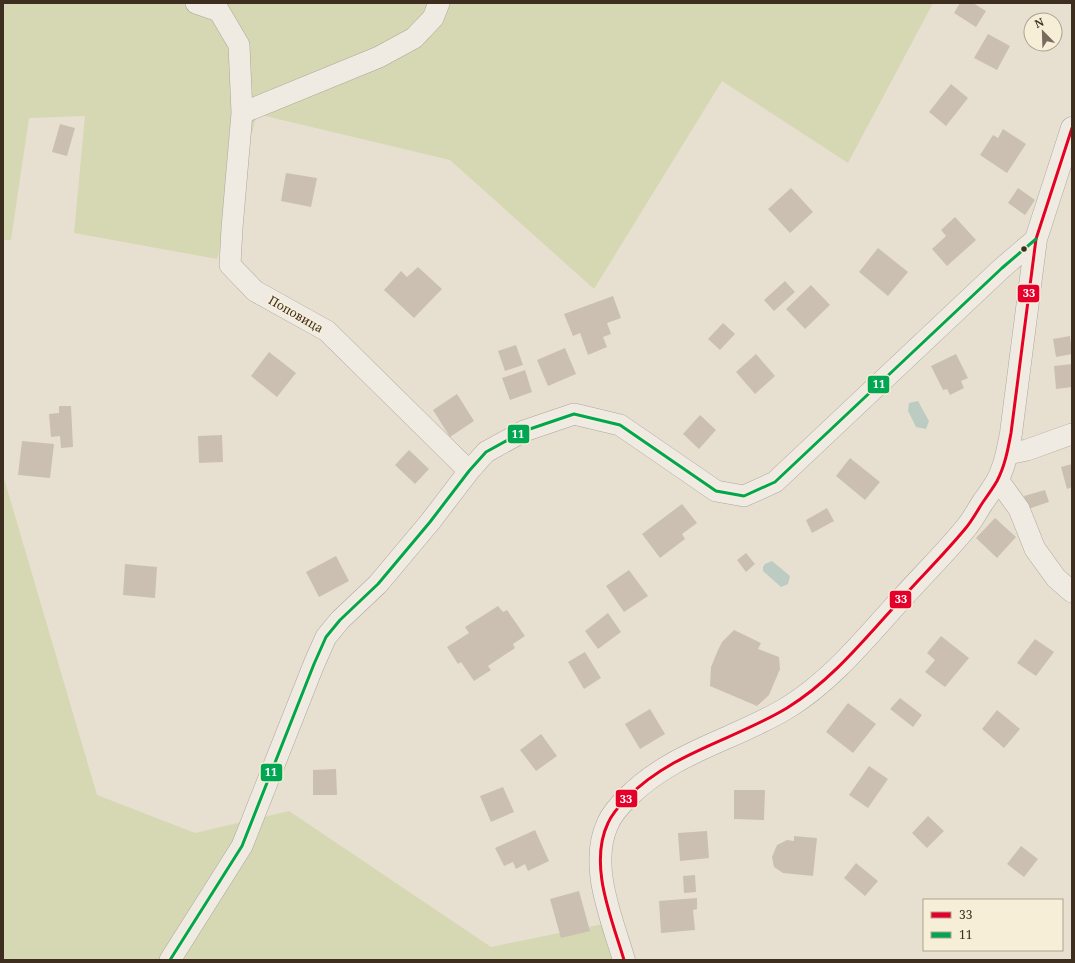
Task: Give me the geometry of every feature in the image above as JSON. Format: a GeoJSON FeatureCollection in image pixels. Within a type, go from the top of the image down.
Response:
{"type":"FeatureCollection","features":[{"type":"Feature","properties":{"kind":"street","name":"Поповица"},"geometry":{"type":"LineString","coordinates":[[196,3],[219,11],[239,45],[242,113],[230,265],[255,290],[327,331],[469,471]]}},
{"type":"Feature","properties":{"kind":"street"},"geometry":{"type":"LineString","coordinates":[[242,113],[379,57],[414,38],[433,18],[440,3]]}},
{"type":"Feature","properties":{"kind":"street"},"geometry":{"type":"LineString","coordinates":[[624,960],[601,874],[600,849],[607,824],[612,815],[639,786],[656,773],[673,763],[788,708],[816,687],[842,664],[966,529],[998,480],[1007,454],[1011,433],[1036,239],[1072,128]]}},
{"type":"Feature","properties":{"kind":"street"},"geometry":{"type":"LineString","coordinates":[[170,960],[242,846],[326,637],[340,620],[378,584],[486,452],[524,431],[574,414],[620,425],[716,491],[744,496],[775,482],[997,273],[1036,239]]}},
{"type":"Feature","properties":{"kind":"street"},"geometry":{"type":"LineString","coordinates":[[1007,454],[1027,450],[1072,434]]}},
{"type":"Feature","properties":{"kind":"street"},"geometry":{"type":"LineString","coordinates":[[998,480],[1019,509],[1035,550],[1056,578],[1072,592]]}},
{"type":"Feature","properties":{"kind":"green space"},"geometry":{"type":"Polygon","coordinates":[[[3,3],[933,3],[848,163],[722,81],[594,289],[450,160],[257,114],[217,259],[74,233],[85,116],[29,118],[11,240],[3,240],[3,3]]]}},
{"type":"Feature","properties":{"kind":"green space"},"geometry":{"type":"Polygon","coordinates":[[[3,475],[97,795],[195,833],[289,811],[491,947],[608,923],[617,960],[3,960],[3,475]]]}},
{"type":"Feature","properties":{"kind":"shaded area"},"geometry":{"type":"Polygon","coordinates":[[[918,401],[929,421],[926,429],[916,427],[908,411],[909,403],[918,401]]]}},
{"type":"Feature","properties":{"kind":"shaded area"},"geometry":{"type":"Polygon","coordinates":[[[772,561],[790,576],[788,584],[781,587],[763,571],[765,564],[772,561]]]}},
{"type":"Feature","properties":{"kind":"building"},"geometry":{"type":"Polygon","coordinates":[[[960,3],[973,3],[986,11],[976,27],[954,13],[960,3]]]}},
{"type":"Feature","properties":{"kind":"building"},"geometry":{"type":"Polygon","coordinates":[[[988,34],[1010,46],[997,70],[974,58],[988,34]]]}},
{"type":"Feature","properties":{"kind":"building"},"geometry":{"type":"Polygon","coordinates":[[[951,84],[968,98],[946,126],[929,112],[951,84]]]}},
{"type":"Feature","properties":{"kind":"building"},"geometry":{"type":"Polygon","coordinates":[[[60,124],[75,128],[67,156],[52,152],[60,124]]]}},
{"type":"Feature","properties":{"kind":"building"},"geometry":{"type":"Polygon","coordinates":[[[1003,129],[1026,144],[1007,173],[980,155],[993,135],[998,138],[1003,129]]]}},
{"type":"Feature","properties":{"kind":"building"},"geometry":{"type":"Polygon","coordinates":[[[286,173],[317,178],[311,207],[281,201],[286,173]]]}},
{"type":"Feature","properties":{"kind":"building"},"geometry":{"type":"Polygon","coordinates":[[[791,188],[813,212],[790,233],[768,209],[791,188]]]}},
{"type":"Feature","properties":{"kind":"building"},"geometry":{"type":"Polygon","coordinates":[[[1018,188],[1035,200],[1025,215],[1008,203],[1018,188]]]}},
{"type":"Feature","properties":{"kind":"building"},"geometry":{"type":"Polygon","coordinates":[[[955,217],[976,240],[947,266],[932,249],[946,236],[941,230],[955,217]]]}},
{"type":"Feature","properties":{"kind":"building"},"geometry":{"type":"Polygon","coordinates":[[[878,248],[908,272],[888,296],[859,272],[878,248]]]}},
{"type":"Feature","properties":{"kind":"building"},"geometry":{"type":"Polygon","coordinates":[[[418,267],[442,289],[414,318],[384,290],[401,271],[407,277],[418,267]]]}},
{"type":"Feature","properties":{"kind":"building"},"geometry":{"type":"Polygon","coordinates":[[[785,281],[795,292],[774,311],[764,300],[785,281]]]}},
{"type":"Feature","properties":{"kind":"building"},"geometry":{"type":"Polygon","coordinates":[[[811,285],[830,305],[805,329],[786,309],[811,285]]]}},
{"type":"Feature","properties":{"kind":"building"},"geometry":{"type":"Polygon","coordinates":[[[613,296],[621,318],[607,323],[611,334],[603,337],[607,347],[588,355],[580,333],[573,336],[564,314],[613,296]]]}},
{"type":"Feature","properties":{"kind":"building"},"geometry":{"type":"Polygon","coordinates":[[[723,323],[735,334],[720,350],[708,339],[723,323]]]}},
{"type":"Feature","properties":{"kind":"building"},"geometry":{"type":"Polygon","coordinates":[[[1070,336],[1072,354],[1056,357],[1053,339],[1070,336]]]}},
{"type":"Feature","properties":{"kind":"building"},"geometry":{"type":"Polygon","coordinates":[[[516,345],[523,365],[505,371],[498,351],[516,345]]]}},
{"type":"Feature","properties":{"kind":"building"},"geometry":{"type":"Polygon","coordinates":[[[565,348],[576,374],[548,386],[537,360],[565,348]]]}},
{"type":"Feature","properties":{"kind":"building"},"geometry":{"type":"Polygon","coordinates":[[[269,352],[296,373],[277,397],[251,376],[269,352]]]}},
{"type":"Feature","properties":{"kind":"building"},"geometry":{"type":"Polygon","coordinates":[[[756,354],[775,376],[755,394],[736,372],[756,354]]]}},
{"type":"Feature","properties":{"kind":"building"},"geometry":{"type":"Polygon","coordinates":[[[956,354],[968,378],[961,381],[964,388],[950,395],[947,389],[943,390],[931,366],[956,354]]]}},
{"type":"Feature","properties":{"kind":"building"},"geometry":{"type":"Polygon","coordinates":[[[1072,364],[1072,387],[1056,389],[1054,366],[1072,364]]]}},
{"type":"Feature","properties":{"kind":"building"},"geometry":{"type":"Polygon","coordinates":[[[525,370],[532,392],[510,400],[502,378],[525,370]]]}},
{"type":"Feature","properties":{"kind":"building"},"geometry":{"type":"Polygon","coordinates":[[[457,394],[474,421],[450,437],[433,410],[457,394]]]}},
{"type":"Feature","properties":{"kind":"building"},"geometry":{"type":"Polygon","coordinates":[[[59,406],[71,406],[73,447],[61,448],[60,436],[51,437],[49,414],[59,413],[59,406]]]}},
{"type":"Feature","properties":{"kind":"building"},"geometry":{"type":"Polygon","coordinates":[[[700,415],[716,430],[699,449],[683,434],[700,415]]]}},
{"type":"Feature","properties":{"kind":"building"},"geometry":{"type":"Polygon","coordinates":[[[222,435],[223,462],[199,463],[198,436],[222,435]]]}},
{"type":"Feature","properties":{"kind":"building"},"geometry":{"type":"Polygon","coordinates":[[[22,441],[54,444],[50,478],[18,475],[22,441]]]}},
{"type":"Feature","properties":{"kind":"building"},"geometry":{"type":"Polygon","coordinates":[[[409,450],[429,469],[415,484],[395,465],[409,450]]]}},
{"type":"Feature","properties":{"kind":"building"},"geometry":{"type":"Polygon","coordinates":[[[850,458],[880,482],[865,500],[836,476],[850,458]]]}},
{"type":"Feature","properties":{"kind":"building"},"geometry":{"type":"Polygon","coordinates":[[[1072,464],[1072,487],[1067,489],[1061,467],[1072,464]]]}},
{"type":"Feature","properties":{"kind":"building"},"geometry":{"type":"Polygon","coordinates":[[[1045,490],[1049,502],[1028,509],[1024,496],[1045,490]]]}},
{"type":"Feature","properties":{"kind":"building"},"geometry":{"type":"Polygon","coordinates":[[[682,504],[697,523],[682,534],[685,539],[660,558],[642,534],[682,504]]]}},
{"type":"Feature","properties":{"kind":"building"},"geometry":{"type":"Polygon","coordinates":[[[827,508],[834,521],[812,533],[806,520],[827,508]]]}},
{"type":"Feature","properties":{"kind":"building"},"geometry":{"type":"Polygon","coordinates":[[[995,518],[1016,537],[997,558],[976,538],[995,518]]]}},
{"type":"Feature","properties":{"kind":"building"},"geometry":{"type":"Polygon","coordinates":[[[746,553],[755,564],[746,572],[737,560],[746,553]]]}},
{"type":"Feature","properties":{"kind":"building"},"geometry":{"type":"Polygon","coordinates":[[[336,556],[349,581],[319,597],[306,572],[336,556]]]}},
{"type":"Feature","properties":{"kind":"building"},"geometry":{"type":"Polygon","coordinates":[[[125,564],[157,567],[155,598],[123,595],[125,564]]]}},
{"type":"Feature","properties":{"kind":"building"},"geometry":{"type":"Polygon","coordinates":[[[629,570],[648,596],[624,612],[606,586],[629,570]]]}},
{"type":"Feature","properties":{"kind":"building"},"geometry":{"type":"Polygon","coordinates":[[[498,606],[503,612],[507,610],[525,636],[513,644],[515,648],[488,666],[491,670],[474,681],[461,662],[458,664],[447,647],[469,633],[465,627],[498,606]]]}},
{"type":"Feature","properties":{"kind":"building"},"geometry":{"type":"Polygon","coordinates":[[[608,613],[621,632],[598,649],[585,631],[608,613]]]}},
{"type":"Feature","properties":{"kind":"building"},"geometry":{"type":"Polygon","coordinates":[[[734,630],[761,643],[758,649],[779,657],[780,669],[769,695],[757,706],[710,686],[711,667],[718,650],[722,642],[734,630]]]}},
{"type":"Feature","properties":{"kind":"building"},"geometry":{"type":"Polygon","coordinates":[[[941,636],[969,658],[945,687],[925,672],[935,660],[927,653],[941,636]]]}},
{"type":"Feature","properties":{"kind":"building"},"geometry":{"type":"Polygon","coordinates":[[[1035,639],[1054,652],[1036,676],[1017,663],[1035,639]]]}},
{"type":"Feature","properties":{"kind":"building"},"geometry":{"type":"Polygon","coordinates":[[[585,652],[601,678],[584,689],[568,662],[585,652]]]}},
{"type":"Feature","properties":{"kind":"building"},"geometry":{"type":"Polygon","coordinates":[[[900,698],[922,715],[913,727],[890,709],[900,698]]]}},
{"type":"Feature","properties":{"kind":"building"},"geometry":{"type":"Polygon","coordinates":[[[848,703],[876,724],[853,753],[826,732],[848,703]]]}},
{"type":"Feature","properties":{"kind":"building"},"geometry":{"type":"Polygon","coordinates":[[[650,709],[665,734],[640,749],[625,724],[650,709]]]}},
{"type":"Feature","properties":{"kind":"building"},"geometry":{"type":"Polygon","coordinates":[[[997,710],[1020,729],[1004,748],[982,729],[997,710]]]}},
{"type":"Feature","properties":{"kind":"building"},"geometry":{"type":"Polygon","coordinates":[[[541,734],[557,756],[536,771],[520,750],[541,734]]]}},
{"type":"Feature","properties":{"kind":"building"},"geometry":{"type":"Polygon","coordinates":[[[869,766],[888,779],[868,808],[849,795],[869,766]]]}},
{"type":"Feature","properties":{"kind":"building"},"geometry":{"type":"Polygon","coordinates":[[[336,769],[337,795],[313,795],[313,770],[336,769]]]}},
{"type":"Feature","properties":{"kind":"building"},"geometry":{"type":"Polygon","coordinates":[[[503,787],[514,812],[491,822],[480,796],[503,787]]]}},
{"type":"Feature","properties":{"kind":"building"},"geometry":{"type":"Polygon","coordinates":[[[734,790],[765,790],[764,820],[734,819],[734,790]]]}},
{"type":"Feature","properties":{"kind":"building"},"geometry":{"type":"Polygon","coordinates":[[[928,816],[944,831],[927,848],[912,833],[928,816]]]}},
{"type":"Feature","properties":{"kind":"building"},"geometry":{"type":"Polygon","coordinates":[[[535,830],[549,861],[528,871],[525,864],[516,869],[513,862],[504,866],[495,848],[535,830]]]}},
{"type":"Feature","properties":{"kind":"building"},"geometry":{"type":"Polygon","coordinates":[[[707,831],[709,858],[680,861],[678,833],[707,831]]]}},
{"type":"Feature","properties":{"kind":"building"},"geometry":{"type":"Polygon","coordinates":[[[794,836],[817,838],[813,876],[783,873],[774,867],[772,857],[777,845],[787,840],[794,841],[794,836]]]}},
{"type":"Feature","properties":{"kind":"building"},"geometry":{"type":"Polygon","coordinates":[[[1021,846],[1038,859],[1024,877],[1007,864],[1021,846]]]}},
{"type":"Feature","properties":{"kind":"building"},"geometry":{"type":"Polygon","coordinates":[[[856,863],[878,881],[865,896],[844,878],[856,863]]]}},
{"type":"Feature","properties":{"kind":"building"},"geometry":{"type":"Polygon","coordinates":[[[695,875],[696,892],[684,893],[683,876],[695,875]]]}},
{"type":"Feature","properties":{"kind":"building"},"geometry":{"type":"Polygon","coordinates":[[[579,891],[590,931],[561,938],[550,899],[579,891]]]}},
{"type":"Feature","properties":{"kind":"building"},"geometry":{"type":"Polygon","coordinates":[[[697,898],[697,909],[693,910],[695,930],[661,933],[659,901],[697,898]]]}},
{"type":"Feature","properties":{"kind":"transit line","name":"33"},"geometry":{"type":"LineString","coordinates":[[624,960],[608,910],[601,874],[600,856],[602,839],[608,823],[616,810],[645,782],[664,769],[683,758],[767,719],[804,697],[820,684],[835,671],[958,538],[970,523],[997,481],[1004,463],[1011,433],[1036,239],[1072,128]]}},
{"type":"Feature","properties":{"kind":"transit line","name":"11"},"geometry":{"type":"LineString","coordinates":[[170,960],[242,846],[326,637],[340,620],[378,584],[486,452],[524,431],[574,414],[620,425],[716,491],[744,496],[775,482],[1002,268],[1036,239]]}}]}
